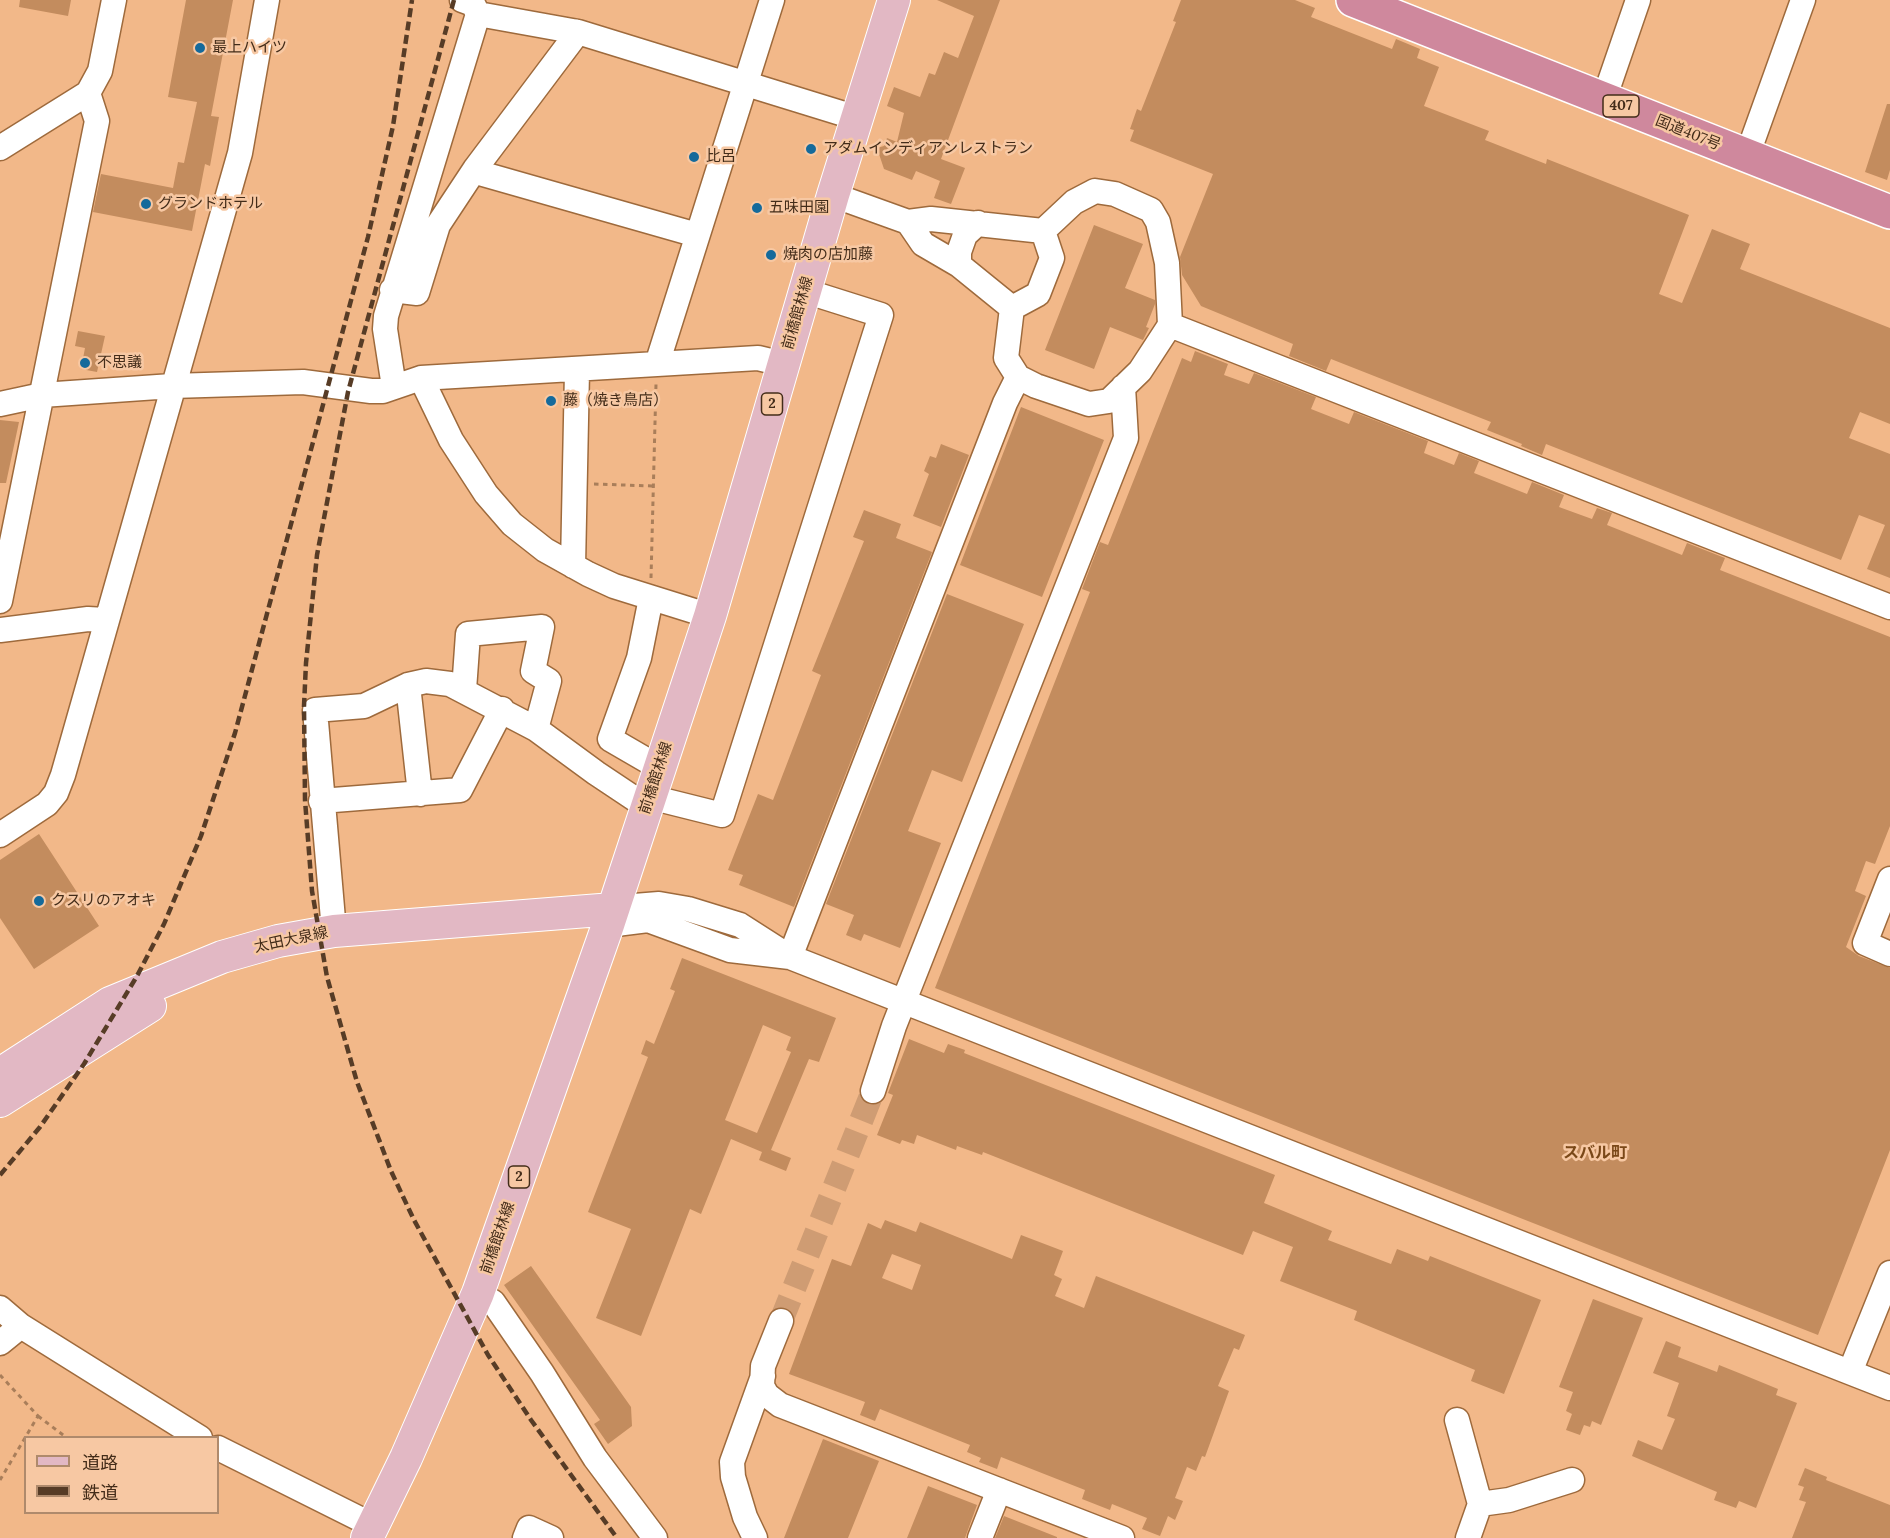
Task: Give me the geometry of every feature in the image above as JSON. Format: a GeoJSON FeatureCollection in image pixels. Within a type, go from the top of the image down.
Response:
{"type":"FeatureCollection","features":[{"type":"Feature","properties":{"kind":"highway","name":"国道407号"},"geometry":{"type":"LineString","coordinates":[[1353,0],[1890,212]]}},
{"type":"Feature","properties":{"kind":"main road","name":"前橋館林線"},"geometry":{"type":"LineString","coordinates":[[370,1532],[406,1458],[478,1293],[610,917],[710,616],[833,195],[894,0]]}},
{"type":"Feature","properties":{"kind":"main road","name":"太田大泉線"},"geometry":{"type":"LineString","coordinates":[[0,1074],[110,1003],[222,957],[278,941],[334,931],[610,917]]}},
{"type":"Feature","properties":{"kind":"main road","name":"太田大泉線"},"geometry":{"type":"LineString","coordinates":[[0,1101],[141,1009],[220,976],[279,956],[610,917]]}},
{"type":"Feature","properties":{"kind":"street"},"geometry":{"type":"LineString","coordinates":[[0,148],[88,93],[100,71],[114,0]]}},
{"type":"Feature","properties":{"kind":"street"},"geometry":{"type":"LineString","coordinates":[[0,835],[34,814],[56,794],[240,153],[267,0]]}},
{"type":"Feature","properties":{"kind":"street"},"geometry":{"type":"LineString","coordinates":[[657,364],[772,0]]}},
{"type":"Feature","properties":{"kind":"street"},"geometry":{"type":"LineString","coordinates":[[1604,99],[1638,0]]}},
{"type":"Feature","properties":{"kind":"street"},"geometry":{"type":"LineString","coordinates":[[1747,156],[1803,0]]}},
{"type":"Feature","properties":{"kind":"street"},"geometry":{"type":"LineString","coordinates":[[394,387],[385,329],[392,290],[470,7],[578,32],[857,118]]}},
{"type":"Feature","properties":{"kind":"street"},"geometry":{"type":"LineString","coordinates":[[392,290],[417,293],[436,231],[475,169],[578,32]]}},
{"type":"Feature","properties":{"kind":"street"},"geometry":{"type":"LineString","coordinates":[[0,601],[97,121],[88,93]]}},
{"type":"Feature","properties":{"kind":"street"},"geometry":{"type":"LineString","coordinates":[[475,169],[483,174],[697,235]]}},
{"type":"Feature","properties":{"kind":"street"},"geometry":{"type":"LineString","coordinates":[[833,195],[908,222],[931,219],[978,223],[1023,231],[1043,231],[1074,202],[1095,191],[1115,194],[1151,210],[1158,222],[1167,263],[1170,325],[1140,371],[1108,400],[1089,404],[1018,377],[1006,358],[1012,308]]}},
{"type":"Feature","properties":{"kind":"street"},"geometry":{"type":"LineString","coordinates":[[908,222],[923,244],[959,265],[1012,308]]}},
{"type":"Feature","properties":{"kind":"street"},"geometry":{"type":"LineString","coordinates":[[959,265],[959,252],[965,236],[978,223]]}},
{"type":"Feature","properties":{"kind":"street"},"geometry":{"type":"LineString","coordinates":[[1012,308],[1038,294],[1052,258],[1043,231]]}},
{"type":"Feature","properties":{"kind":"street"},"geometry":{"type":"LineString","coordinates":[[334,931],[321,801],[315,710],[364,706],[400,689],[436,682],[464,690],[502,709],[544,734],[596,773],[722,815],[881,315],[805,291]]}},
{"type":"Feature","properties":{"kind":"street"},"geometry":{"type":"LineString","coordinates":[[1170,325],[1890,607]]}},
{"type":"Feature","properties":{"kind":"street"},"geometry":{"type":"LineString","coordinates":[[0,404],[42,395],[172,386],[303,382],[371,391],[394,387],[421,378],[577,371],[758,358],[783,364]]}},
{"type":"Feature","properties":{"kind":"street"},"geometry":{"type":"LineString","coordinates":[[573,566],[577,371]]}},
{"type":"Feature","properties":{"kind":"street"},"geometry":{"type":"LineString","coordinates":[[790,957],[1005,403],[1018,377]]}},
{"type":"Feature","properties":{"kind":"street"},"geometry":{"type":"LineString","coordinates":[[421,378],[451,440],[486,494],[512,524],[545,550],[614,586],[710,616]]}},
{"type":"Feature","properties":{"kind":"street"},"geometry":{"type":"LineString","coordinates":[[873,1091],[904,1003],[1126,438],[1123,387]]}},
{"type":"Feature","properties":{"kind":"street"},"geometry":{"type":"LineString","coordinates":[[651,598],[639,658],[610,739],[652,791]]}},
{"type":"Feature","properties":{"kind":"street"},"geometry":{"type":"LineString","coordinates":[[0,630],[88,619],[105,620]]}},
{"type":"Feature","properties":{"kind":"street"},"geometry":{"type":"LineString","coordinates":[[464,690],[468,634],[542,627],[533,671],[549,681],[544,734]]}},
{"type":"Feature","properties":{"kind":"street"},"geometry":{"type":"LineString","coordinates":[[400,689],[420,794]]}},
{"type":"Feature","properties":{"kind":"street"},"geometry":{"type":"LineString","coordinates":[[321,801],[460,790],[502,709]]}},
{"type":"Feature","properties":{"kind":"street"},"geometry":{"type":"LineString","coordinates":[[1890,879],[1865,944],[1890,954]]}},
{"type":"Feature","properties":{"kind":"street"},"geometry":{"type":"LineString","coordinates":[[610,917],[642,904],[688,909],[740,926],[790,957],[904,1003],[1890,1388]]}},
{"type":"Feature","properties":{"kind":"street"},"geometry":{"type":"LineString","coordinates":[[1850,1372],[1890,1273]]}},
{"type":"Feature","properties":{"kind":"street"},"geometry":{"type":"LineString","coordinates":[[478,1293],[493,1302],[542,1373],[595,1458],[655,1538]]}},
{"type":"Feature","properties":{"kind":"street"},"geometry":{"type":"LineString","coordinates":[[0,1308],[21,1326],[198,1436]]}},
{"type":"Feature","properties":{"kind":"street"},"geometry":{"type":"LineString","coordinates":[[781,1321],[763,1366],[762,1376],[762,1386],[767,1395],[780,1405],[1122,1538]]}},
{"type":"Feature","properties":{"kind":"street"},"geometry":{"type":"LineString","coordinates":[[0,1343],[21,1326]]}},
{"type":"Feature","properties":{"kind":"street"},"geometry":{"type":"LineString","coordinates":[[755,1538],[745,1517],[733,1476],[732,1462],[762,1376]]}},
{"type":"Feature","properties":{"kind":"street"},"geometry":{"type":"LineString","coordinates":[[1457,1420],[1480,1503],[1468,1538]]}},
{"type":"Feature","properties":{"kind":"street"},"geometry":{"type":"LineString","coordinates":[[219,1449],[370,1532]]}},
{"type":"Feature","properties":{"kind":"street"},"geometry":{"type":"LineString","coordinates":[[1480,1503],[1509,1500],[1572,1480]]}},
{"type":"Feature","properties":{"kind":"street"},"geometry":{"type":"LineString","coordinates":[[980,1538],[999,1490]]}},
{"type":"Feature","properties":{"kind":"street"},"geometry":{"type":"LineString","coordinates":[[525,1538],[529,1528],[551,1538]]}},
{"type":"Feature","properties":{"kind":"path"},"geometry":{"type":"LineString","coordinates":[[651,598],[652,486],[657,364]]}},
{"type":"Feature","properties":{"kind":"path"},"geometry":{"type":"LineString","coordinates":[[576,484],[652,486]]}},
{"type":"Feature","properties":{"kind":"path"},"geometry":{"type":"LineString","coordinates":[[0,1375],[38,1416],[66,1436]]}},
{"type":"Feature","properties":{"kind":"path"},"geometry":{"type":"LineString","coordinates":[[26,1436],[38,1416]]}},
{"type":"Feature","properties":{"kind":"path"},"geometry":{"type":"LineString","coordinates":[[0,1480],[24,1440]]}},
{"type":"Feature","properties":{"kind":"building"},"geometry":{"type":"Polygon","coordinates":[[[20,0],[71,0],[68,16],[19,7],[20,0]]]}},
{"type":"Feature","properties":{"kind":"building"},"geometry":{"type":"Polygon","coordinates":[[[186,0],[233,0],[211,116],[219,117],[210,166],[205,164],[192,231],[93,212],[101,174],[173,188],[178,162],[184,163],[197,102],[168,97],[186,0]]]}},
{"type":"Feature","properties":{"kind":"building"},"geometry":{"type":"Polygon","coordinates":[[[937,0],[1000,0],[941,159],[965,168],[951,204],[934,198],[940,181],[916,171],[912,180],[884,169],[877,148],[884,146],[887,138],[897,142],[904,113],[887,106],[894,87],[920,97],[929,73],[935,75],[944,52],[958,58],[974,16],[937,0]]]}},
{"type":"Feature","properties":{"kind":"building"},"geometry":{"type":"Polygon","coordinates":[[[1181,0],[1295,0],[1315,8],[1311,17],[1392,49],[1396,39],[1420,49],[1417,58],[1439,67],[1424,106],[1489,131],[1485,140],[1546,164],[1547,159],[1689,215],[1659,294],[1682,303],[1712,229],[1750,244],[1740,269],[1890,328],[1890,424],[1860,412],[1849,438],[1890,454],[1890,578],[1867,569],[1885,525],[1859,515],[1841,560],[1546,444],[1542,455],[1487,430],[1491,422],[1331,359],[1326,371],[1289,356],[1293,344],[1201,306],[1182,275],[1180,257],[1213,174],[1130,141],[1134,130],[1130,129],[1137,109],[1141,111],[1176,22],[1173,21],[1181,0]]]}},
{"type":"Feature","properties":{"kind":"building"},"geometry":{"type":"Polygon","coordinates":[[[1887,104],[1890,104],[1890,170],[1887,180],[1865,172],[1887,104]]]}},
{"type":"Feature","properties":{"kind":"building"},"geometry":{"type":"Polygon","coordinates":[[[1094,225],[1143,244],[1125,288],[1155,300],[1155,304],[1146,327],[1149,328],[1143,340],[1110,327],[1094,369],[1045,350],[1094,225]]]}},
{"type":"Feature","properties":{"kind":"building"},"geometry":{"type":"Polygon","coordinates":[[[78,331],[105,336],[97,372],[81,369],[85,348],[75,346],[78,331]]]}},
{"type":"Feature","properties":{"kind":"building"},"geometry":{"type":"Polygon","coordinates":[[[1195,351],[1228,364],[1224,375],[1249,384],[1254,373],[1316,397],[1311,409],[1349,424],[1354,412],[1428,441],[1424,453],[1454,465],[1459,453],[1479,461],[1474,473],[1527,494],[1532,482],[1564,495],[1559,507],[1592,519],[1597,508],[1612,513],[1607,525],[1682,555],[1687,543],[1725,558],[1720,570],[1890,637],[1890,826],[1875,864],[1866,861],[1855,891],[1866,896],[1846,947],[1859,956],[1890,968],[1890,1150],[1818,1335],[935,988],[1090,592],[1082,589],[1100,542],[1108,545],[1182,358],[1191,362],[1195,351]]]}},
{"type":"Feature","properties":{"kind":"building"},"geometry":{"type":"Polygon","coordinates":[[[1021,407],[1104,440],[1042,597],[960,565],[1021,407]]]}},
{"type":"Feature","properties":{"kind":"building"},"geometry":{"type":"Polygon","coordinates":[[[0,420],[19,422],[6,483],[0,483],[0,420]]]}},
{"type":"Feature","properties":{"kind":"building"},"geometry":{"type":"Polygon","coordinates":[[[941,444],[969,455],[941,527],[913,516],[929,474],[924,471],[930,456],[936,458],[941,444]]]}},
{"type":"Feature","properties":{"kind":"building"},"geometry":{"type":"Polygon","coordinates":[[[864,510],[901,524],[896,538],[932,552],[794,907],[739,885],[743,875],[728,870],[758,794],[773,800],[821,675],[812,671],[864,541],[853,537],[864,510]]]}},
{"type":"Feature","properties":{"kind":"building"},"geometry":{"type":"Polygon","coordinates":[[[947,594],[1024,624],[962,782],[932,770],[908,831],[941,843],[900,948],[864,934],[861,941],[846,935],[854,915],[826,904],[947,594]]]}},
{"type":"Feature","properties":{"kind":"building"},"geometry":{"type":"Polygon","coordinates":[[[39,834],[99,926],[34,969],[0,918],[0,860],[39,834]]]}},
{"type":"Feature","properties":{"kind":"building"},"geometry":{"type":"Polygon","coordinates":[[[682,958],[836,1018],[819,1062],[809,1059],[771,1150],[791,1158],[786,1171],[759,1160],[762,1152],[731,1139],[701,1214],[690,1209],[641,1336],[596,1318],[631,1229],[588,1212],[648,1057],[641,1054],[646,1040],[654,1044],[675,991],[670,989],[682,958]],[[763,1025],[725,1120],[757,1133],[791,1052],[786,1050],[791,1037],[763,1025]]]}},
{"type":"Feature","properties":{"kind":"building"},"geometry":{"type":"Polygon","coordinates":[[[909,1039],[944,1053],[948,1044],[965,1050],[964,1053],[1275,1175],[1264,1203],[1332,1231],[1328,1240],[1391,1264],[1397,1249],[1428,1261],[1430,1256],[1541,1300],[1504,1394],[1471,1381],[1475,1370],[1354,1320],[1357,1311],[1280,1281],[1293,1247],[1253,1231],[1243,1255],[983,1152],[982,1155],[957,1146],[956,1150],[917,1135],[914,1144],[902,1140],[900,1144],[877,1135],[893,1095],[888,1093],[909,1039]]]}},
{"type":"Feature","properties":{"kind":"building"},"geometry":{"type":"Polygon","coordinates":[[[885,1220],[916,1232],[920,1222],[1012,1259],[1021,1235],[1063,1251],[1054,1275],[1062,1279],[1055,1296],[1084,1308],[1096,1276],[1245,1335],[1239,1350],[1234,1348],[1218,1386],[1229,1391],[1205,1457],[1202,1456],[1196,1471],[1187,1467],[1175,1498],[1183,1501],[1175,1520],[1168,1516],[1160,1536],[1142,1529],[1147,1518],[1112,1504],[1110,1510],[1082,1499],[1085,1490],[1001,1457],[997,1469],[979,1462],[981,1458],[967,1452],[970,1445],[880,1409],[875,1421],[860,1415],[865,1402],[789,1374],[832,1259],[851,1266],[868,1223],[881,1229],[885,1220]],[[892,1254],[882,1278],[912,1290],[921,1265],[892,1254]]]}},
{"type":"Feature","properties":{"kind":"building"},"geometry":{"type":"Polygon","coordinates":[[[531,1266],[631,1407],[632,1426],[608,1444],[594,1424],[600,1420],[504,1285],[531,1266]]]}},
{"type":"Feature","properties":{"kind":"building"},"geometry":{"type":"Polygon","coordinates":[[[1593,1299],[1643,1318],[1601,1425],[1592,1421],[1590,1427],[1584,1425],[1580,1435],[1566,1430],[1572,1414],[1566,1411],[1573,1392],[1559,1387],[1593,1299]]]}},
{"type":"Feature","properties":{"kind":"building"},"geometry":{"type":"Polygon","coordinates":[[[1666,1341],[1681,1347],[1678,1357],[1717,1372],[1719,1365],[1778,1389],[1776,1395],[1797,1403],[1756,1508],[1739,1501],[1736,1508],[1714,1500],[1717,1492],[1632,1456],[1638,1440],[1662,1450],[1675,1419],[1667,1416],[1679,1383],[1653,1373],[1666,1341]]]}},
{"type":"Feature","properties":{"kind":"building"},"geometry":{"type":"Polygon","coordinates":[[[823,1439],[879,1461],[848,1538],[784,1538],[823,1439]]]}},
{"type":"Feature","properties":{"kind":"building"},"geometry":{"type":"Polygon","coordinates":[[[1805,1468],[1827,1477],[1826,1480],[1890,1505],[1890,1538],[1792,1538],[1806,1502],[1799,1500],[1804,1487],[1798,1485],[1805,1468]]]}},
{"type":"Feature","properties":{"kind":"building"},"geometry":{"type":"Polygon","coordinates":[[[928,1486],[977,1505],[965,1538],[907,1538],[928,1486]]]}},
{"type":"Feature","properties":{"kind":"building"},"geometry":{"type":"Polygon","coordinates":[[[1004,1516],[1057,1537],[1057,1538],[995,1538],[1004,1516]]]}},
{"type":"Feature","properties":{"kind":"tunnel"},"geometry":{"type":"LineString","coordinates":[[781,1321],[873,1091]]}},
{"type":"Feature","properties":{"kind":"railway"},"geometry":{"type":"LineString","coordinates":[[0,1175],[40,1127],[84,1064],[137,976],[164,924],[201,836],[235,733],[368,237],[393,126],[412,0]]}},
{"type":"Feature","properties":{"kind":"railway"},"geometry":{"type":"LineString","coordinates":[[454,0],[348,392],[317,555],[304,706],[305,800],[312,891],[327,977],[357,1082],[391,1171],[414,1220],[488,1355],[531,1420],[617,1538]]}},
{"type":"Feature","properties":{"kind":"place","name":"最上ハイツ"},"geometry":{"type":"Point","coordinates":[200,48]}},
{"type":"Feature","properties":{"kind":"place","name":"アダムインディアンレストラン"},"geometry":{"type":"Point","coordinates":[811,149]}},
{"type":"Feature","properties":{"kind":"place","name":"比呂"},"geometry":{"type":"Point","coordinates":[694,157]}},
{"type":"Feature","properties":{"kind":"place","name":"グランドホテル"},"geometry":{"type":"Point","coordinates":[146,204]}},
{"type":"Feature","properties":{"kind":"place","name":"五味田園"},"geometry":{"type":"Point","coordinates":[757,208]}},
{"type":"Feature","properties":{"kind":"place","name":"焼肉の店加藤"},"geometry":{"type":"Point","coordinates":[771,255]}},
{"type":"Feature","properties":{"kind":"place","name":"不思議"},"geometry":{"type":"Point","coordinates":[85,363]}},
{"type":"Feature","properties":{"kind":"place","name":"藤（焼き鳥店）"},"geometry":{"type":"Point","coordinates":[551,401]}},
{"type":"Feature","properties":{"kind":"place","name":"クスリのアオキ"},"geometry":{"type":"Point","coordinates":[39,901]}},
{"type":"Feature","properties":{"kind":"district","name":"スバル町"},"geometry":{"type":"Point","coordinates":[1595,1153]}}]}
